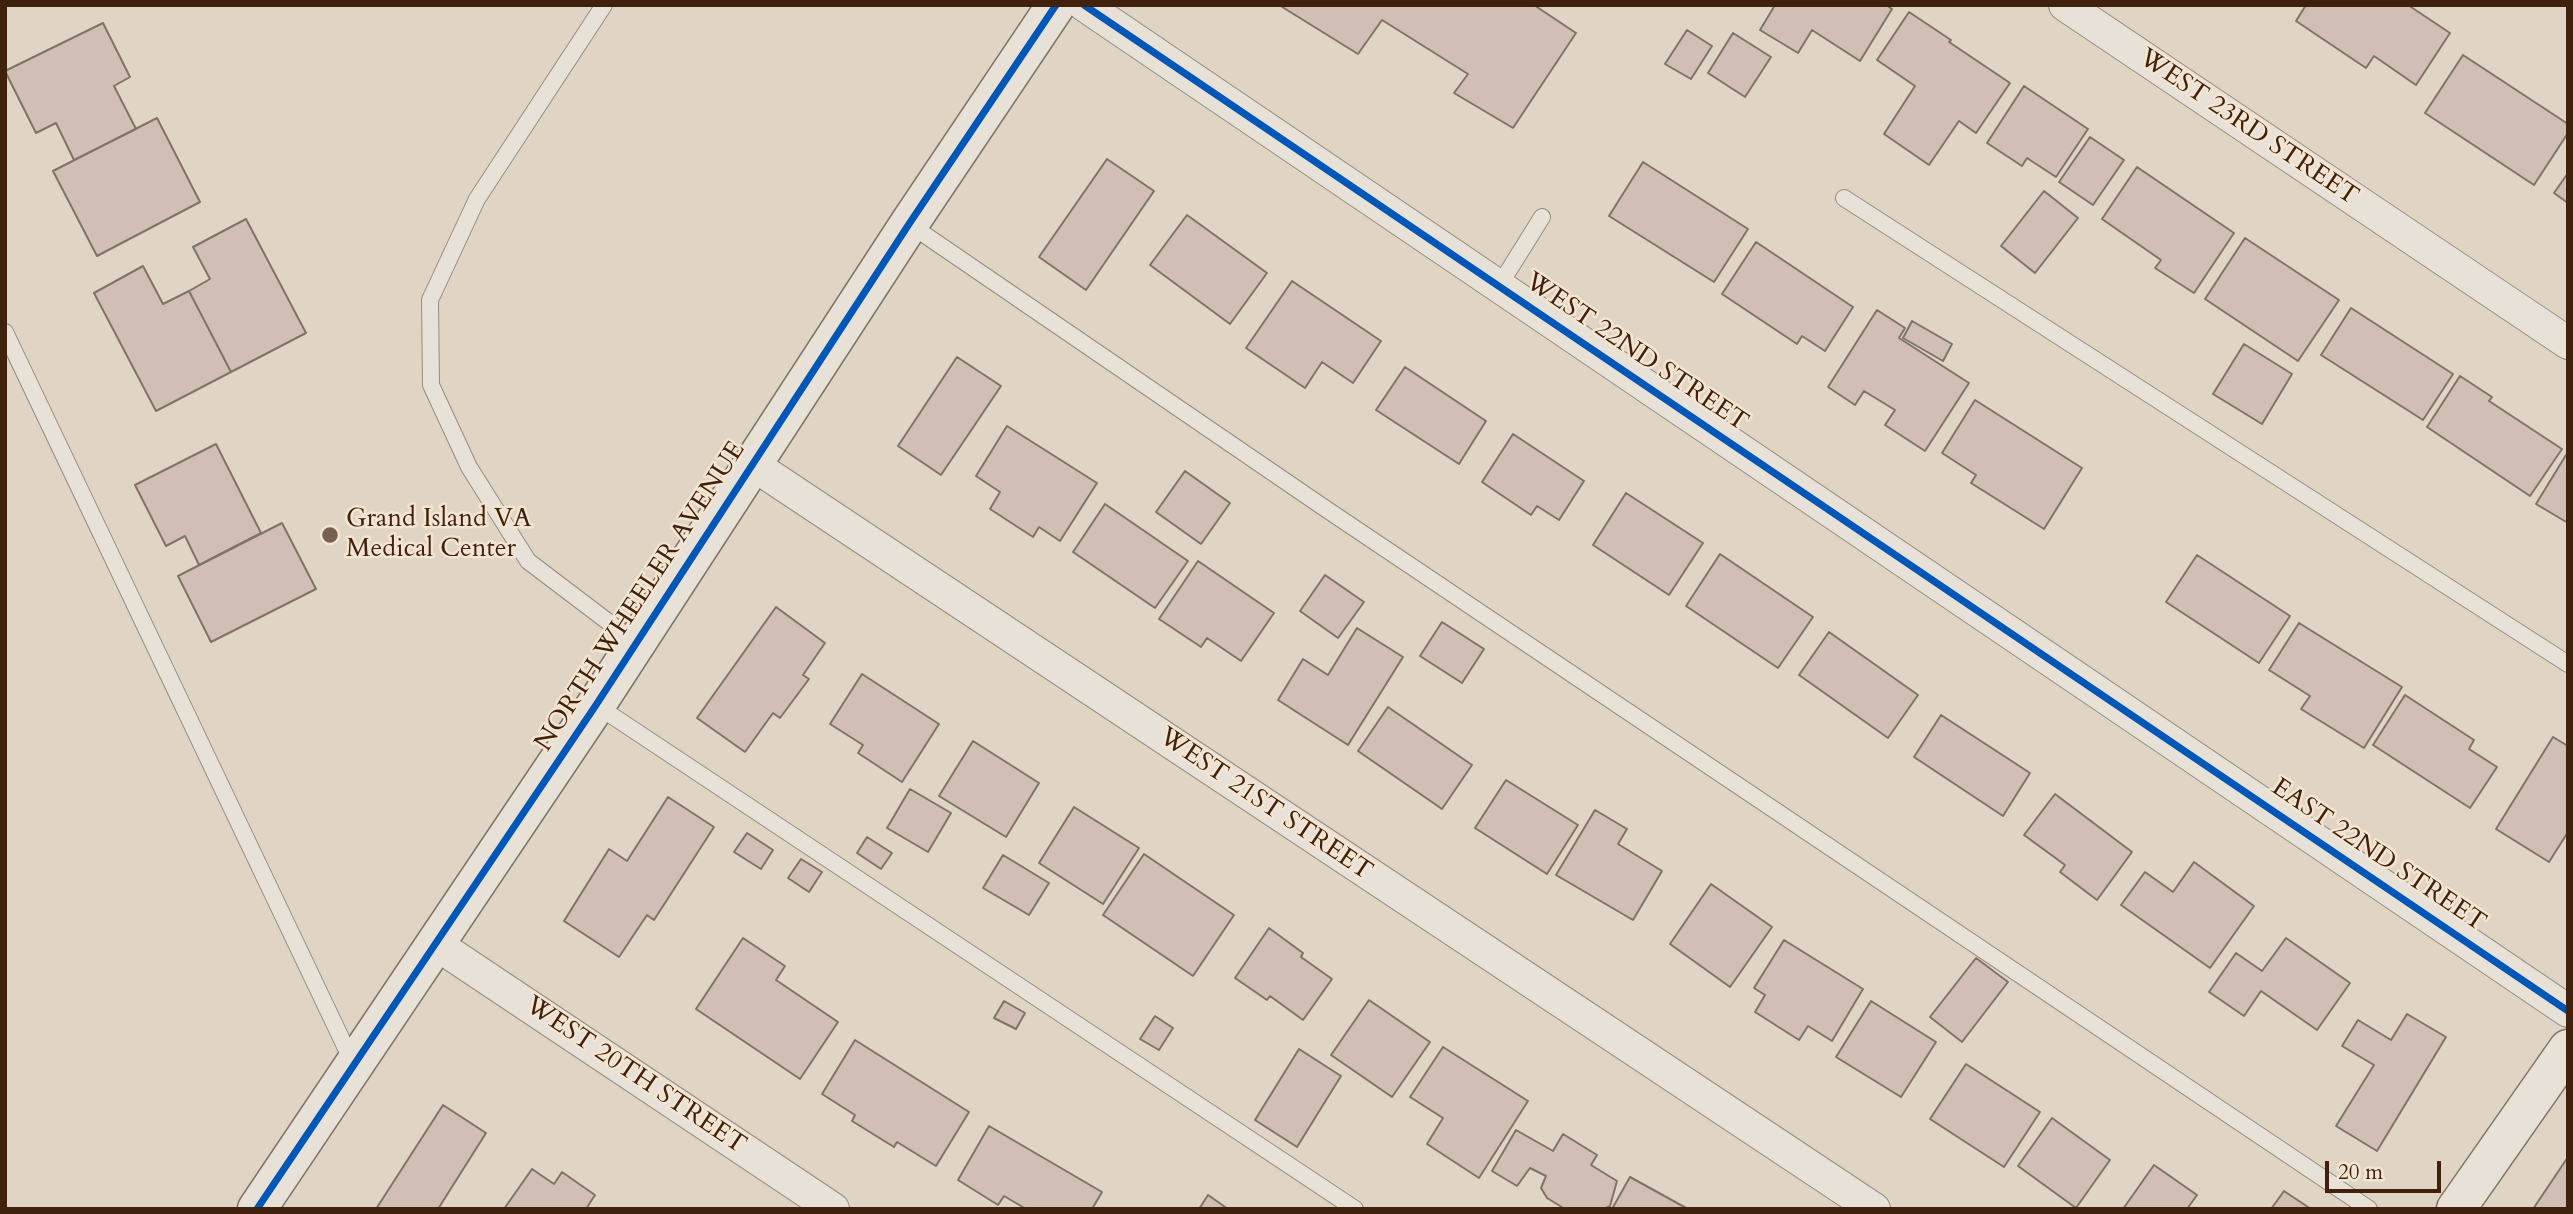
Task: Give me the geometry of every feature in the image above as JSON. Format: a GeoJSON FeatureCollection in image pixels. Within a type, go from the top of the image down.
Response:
{"type":"FeatureCollection","features":[{"type":"Feature","properties":{"kind":"street","name":"NORTH WHEELER AVENUE"},"geometry":{"type":"LineString","coordinates":[[262,1207],[1056,5]]}},
{"type":"Feature","properties":{"kind":"street","name":"WEST 22ND STREET"},"geometry":{"type":"LineString","coordinates":[[1084,5],[2164,737]]}},
{"type":"Feature","properties":{"kind":"street","name":"WEST 23RD STREET"},"geometry":{"type":"LineString","coordinates":[[2065,5],[2568,343]]}},
{"type":"Feature","properties":{"kind":"street","name":"WEST 21ST STREET"},"geometry":{"type":"LineString","coordinates":[[752,464],[1874,1209]]}},
{"type":"Feature","properties":{"kind":"street","name":"EAST 22ND STREET"},"geometry":{"type":"LineString","coordinates":[[2164,737],[2568,1011]]}},
{"type":"Feature","properties":{"kind":"street","name":"WEST 20TH STREET"},"geometry":{"type":"LineString","coordinates":[[436,944],[833,1209]]}},
{"type":"Feature","properties":{"kind":"street"},"geometry":{"type":"LineString","coordinates":[[2456,1209],[2568,1049]]}},
{"type":"Feature","properties":{"kind":"lane"},"geometry":{"type":"LineString","coordinates":[[604,5],[477,199],[430,300],[431,385],[469,467],[527,561],[636,643]]}},
{"type":"Feature","properties":{"kind":"lane"},"geometry":{"type":"LineString","coordinates":[[1843,198],[2568,664]]}},
{"type":"Feature","properties":{"kind":"lane"},"geometry":{"type":"LineString","coordinates":[[1499,286],[1542,217]]}},
{"type":"Feature","properties":{"kind":"lane"},"geometry":{"type":"LineString","coordinates":[[909,225],[2369,1209]]}},
{"type":"Feature","properties":{"kind":"lane"},"geometry":{"type":"LineString","coordinates":[[5,332],[354,1065]]}},
{"type":"Feature","properties":{"kind":"lane"},"geometry":{"type":"LineString","coordinates":[[596,705],[1355,1209]]}},
{"type":"Feature","properties":{"kind":"building"},"geometry":{"type":"Polygon","coordinates":[[[1279,5],[1534,5],[1576,33],[1513,128],[1454,93],[1468,74],[1382,20],[1358,54],[1279,5]]]}},
{"type":"Feature","properties":{"kind":"building"},"geometry":{"type":"Polygon","coordinates":[[[1775,5],[1886,5],[1892,9],[1860,61],[1812,30],[1798,53],[1760,30],[1775,5]]]}},
{"type":"Feature","properties":{"kind":"building"},"geometry":{"type":"Polygon","coordinates":[[[2306,5],[2408,5],[2450,33],[2416,85],[2374,56],[2366,68],[2296,21],[2306,5]]]}},
{"type":"Feature","properties":{"kind":"building"},"geometry":{"type":"Polygon","coordinates":[[[1909,12],[2010,83],[1976,133],[1959,121],[1929,165],[1884,134],[1915,86],[1877,60],[1909,12]]]}},
{"type":"Feature","properties":{"kind":"building"},"geometry":{"type":"Polygon","coordinates":[[[103,23],[130,77],[114,86],[136,129],[74,160],[56,123],[36,133],[5,71],[103,23]]]}},
{"type":"Feature","properties":{"kind":"building"},"geometry":{"type":"Polygon","coordinates":[[[1687,30],[1712,46],[1691,79],[1665,64],[1687,30]]]}},
{"type":"Feature","properties":{"kind":"building"},"geometry":{"type":"Polygon","coordinates":[[[1733,33],[1771,57],[1745,97],[1708,73],[1733,33]]]}},
{"type":"Feature","properties":{"kind":"building"},"geometry":{"type":"Polygon","coordinates":[[[2463,55],[2568,124],[2568,133],[2534,185],[2425,113],[2463,55]]]}},
{"type":"Feature","properties":{"kind":"building"},"geometry":{"type":"Polygon","coordinates":[[[2024,86],[2088,129],[2056,177],[2027,158],[2022,166],[1987,143],[2024,86]]]}},
{"type":"Feature","properties":{"kind":"building"},"geometry":{"type":"Polygon","coordinates":[[[157,118],[200,202],[97,256],[53,171],[157,118]]]}},
{"type":"Feature","properties":{"kind":"building"},"geometry":{"type":"Polygon","coordinates":[[[2090,137],[2124,160],[2093,205],[2059,182],[2090,137]]]}},
{"type":"Feature","properties":{"kind":"building"},"geometry":{"type":"Polygon","coordinates":[[[1107,159],[1154,191],[1086,290],[1039,257],[1107,159]]]}},
{"type":"Feature","properties":{"kind":"building"},"geometry":{"type":"Polygon","coordinates":[[[1643,162],[1748,229],[1714,282],[1609,216],[1643,162]]]}},
{"type":"Feature","properties":{"kind":"building"},"geometry":{"type":"Polygon","coordinates":[[[2137,167],[2234,233],[2194,293],[2155,268],[2161,260],[2102,219],[2137,167]]]}},
{"type":"Feature","properties":{"kind":"building"},"geometry":{"type":"Polygon","coordinates":[[[2568,173],[2568,203],[2554,193],[2568,173]]]}},
{"type":"Feature","properties":{"kind":"building"},"geometry":{"type":"Polygon","coordinates":[[[2044,191],[2078,218],[2035,273],[2001,246],[2044,191]]]}},
{"type":"Feature","properties":{"kind":"building"},"geometry":{"type":"Polygon","coordinates":[[[1187,215],[1267,273],[1230,324],[1150,265],[1187,215]]]}},
{"type":"Feature","properties":{"kind":"building"},"geometry":{"type":"Polygon","coordinates":[[[246,219],[306,333],[231,372],[189,291],[210,279],[193,247],[246,219]]]}},
{"type":"Feature","properties":{"kind":"building"},"geometry":{"type":"Polygon","coordinates":[[[2245,238],[2339,300],[2298,361],[2205,299],[2245,238]]]}},
{"type":"Feature","properties":{"kind":"building"},"geometry":{"type":"Polygon","coordinates":[[[1756,242],[1853,307],[1825,351],[1802,336],[1797,344],[1722,294],[1756,242]]]}},
{"type":"Feature","properties":{"kind":"building"},"geometry":{"type":"Polygon","coordinates":[[[143,266],[163,304],[189,291],[231,372],[156,411],[94,293],[143,266]]]}},
{"type":"Feature","properties":{"kind":"building"},"geometry":{"type":"Polygon","coordinates":[[[1292,281],[1381,341],[1353,383],[1322,362],[1305,388],[1246,348],[1292,281]]]}},
{"type":"Feature","properties":{"kind":"building"},"geometry":{"type":"Polygon","coordinates":[[[2351,308],[2453,374],[2423,420],[2321,355],[2351,308]]]}},
{"type":"Feature","properties":{"kind":"building"},"geometry":{"type":"Polygon","coordinates":[[[1877,310],[1905,328],[1899,338],[1969,383],[1925,451],[1885,425],[1895,410],[1864,391],[1855,405],[1828,387],[1877,310]]]}},
{"type":"Feature","properties":{"kind":"building"},"geometry":{"type":"Polygon","coordinates":[[[1912,321],[1952,344],[1943,361],[1903,338],[1912,321]]]}},
{"type":"Feature","properties":{"kind":"building"},"geometry":{"type":"Polygon","coordinates":[[[2244,344],[2292,374],[2262,424],[2213,394],[2244,344]]]}},
{"type":"Feature","properties":{"kind":"building"},"geometry":{"type":"Polygon","coordinates":[[[957,357],[1001,386],[941,475],[898,446],[957,357]]]}},
{"type":"Feature","properties":{"kind":"building"},"geometry":{"type":"Polygon","coordinates":[[[1405,367],[1486,421],[1459,464],[1376,410],[1405,367]]]}},
{"type":"Feature","properties":{"kind":"building"},"geometry":{"type":"Polygon","coordinates":[[[2460,376],[2492,397],[2489,401],[2562,449],[2530,496],[2427,427],[2460,376]]]}},
{"type":"Feature","properties":{"kind":"building"},"geometry":{"type":"Polygon","coordinates":[[[1975,400],[2082,468],[2044,529],[1971,483],[1976,475],[1942,453],[1975,400]]]}},
{"type":"Feature","properties":{"kind":"building"},"geometry":{"type":"Polygon","coordinates":[[[1007,426],[1097,483],[1060,541],[1039,527],[1033,537],[990,509],[1000,492],[976,476],[1007,426]]]}},
{"type":"Feature","properties":{"kind":"building"},"geometry":{"type":"Polygon","coordinates":[[[1513,434],[1584,481],[1559,520],[1537,506],[1531,515],[1482,482],[1513,434]]]}},
{"type":"Feature","properties":{"kind":"building"},"geometry":{"type":"Polygon","coordinates":[[[216,444],[261,533],[199,565],[185,536],[166,546],[135,485],[216,444]]]}},
{"type":"Feature","properties":{"kind":"building"},"geometry":{"type":"Polygon","coordinates":[[[2566,455],[2568,456],[2568,523],[2536,504],[2566,455]]]}},
{"type":"Feature","properties":{"kind":"building"},"geometry":{"type":"Polygon","coordinates":[[[1185,471],[1230,503],[1201,544],[1156,512],[1185,471]]]}},
{"type":"Feature","properties":{"kind":"building"},"geometry":{"type":"Polygon","coordinates":[[[1626,493],[1703,543],[1669,595],[1593,545],[1626,493]]]}},
{"type":"Feature","properties":{"kind":"building"},"geometry":{"type":"Polygon","coordinates":[[[1105,504],[1188,561],[1155,608],[1073,552],[1105,504]]]}},
{"type":"Feature","properties":{"kind":"building"},"geometry":{"type":"Polygon","coordinates":[[[282,523],[316,589],[211,642],[178,576],[282,523]]]}},
{"type":"Feature","properties":{"kind":"building"},"geometry":{"type":"Polygon","coordinates":[[[1720,554],[1813,617],[1778,668],[1686,606],[1720,554]]]}},
{"type":"Feature","properties":{"kind":"building"},"geometry":{"type":"Polygon","coordinates":[[[2197,555],[2290,616],[2259,663],[2166,602],[2197,555]]]}},
{"type":"Feature","properties":{"kind":"building"},"geometry":{"type":"Polygon","coordinates":[[[1198,561],[1274,613],[1241,661],[1207,638],[1201,647],[1159,619],[1198,561]]]}},
{"type":"Feature","properties":{"kind":"building"},"geometry":{"type":"Polygon","coordinates":[[[1325,575],[1364,602],[1338,638],[1300,611],[1325,575]]]}},
{"type":"Feature","properties":{"kind":"building"},"geometry":{"type":"Polygon","coordinates":[[[776,607],[825,643],[803,675],[809,679],[780,718],[773,713],[745,752],[697,718],[776,607]]]}},
{"type":"Feature","properties":{"kind":"building"},"geometry":{"type":"Polygon","coordinates":[[[1442,622],[1484,649],[1462,683],[1420,656],[1442,622]]]}},
{"type":"Feature","properties":{"kind":"building"},"geometry":{"type":"Polygon","coordinates":[[[2299,623],[2402,687],[2364,748],[2301,709],[2310,696],[2269,670],[2299,623]]]}},
{"type":"Feature","properties":{"kind":"building"},"geometry":{"type":"Polygon","coordinates":[[[1357,628],[1403,657],[1348,745],[1278,700],[1303,659],[1328,675],[1357,628]]]}},
{"type":"Feature","properties":{"kind":"building"},"geometry":{"type":"Polygon","coordinates":[[[1829,632],[1918,695],[1888,738],[1799,675],[1829,632]]]}},
{"type":"Feature","properties":{"kind":"building"},"geometry":{"type":"Polygon","coordinates":[[[862,674],[939,724],[902,782],[858,753],[863,745],[830,724],[862,674]]]}},
{"type":"Feature","properties":{"kind":"building"},"geometry":{"type":"Polygon","coordinates":[[[2405,695],[2474,740],[2469,749],[2497,767],[2470,808],[2373,745],[2405,695]]]}},
{"type":"Feature","properties":{"kind":"building"},"geometry":{"type":"Polygon","coordinates":[[[1388,707],[1472,765],[1442,809],[1358,751],[1388,707]]]}},
{"type":"Feature","properties":{"kind":"building"},"geometry":{"type":"Polygon","coordinates":[[[1941,715],[2030,773],[2003,816],[1914,757],[1941,715]]]}},
{"type":"Feature","properties":{"kind":"building"},"geometry":{"type":"Polygon","coordinates":[[[2553,737],[2568,746],[2568,832],[2549,862],[2496,829],[2553,737]]]}},
{"type":"Feature","properties":{"kind":"building"},"geometry":{"type":"Polygon","coordinates":[[[973,741],[1039,783],[1006,837],[939,796],[973,741]]]}},
{"type":"Feature","properties":{"kind":"building"},"geometry":{"type":"Polygon","coordinates":[[[1506,780],[1578,825],[1547,874],[1475,828],[1506,780]]]}},
{"type":"Feature","properties":{"kind":"building"},"geometry":{"type":"Polygon","coordinates":[[[910,789],[951,813],[928,852],[887,828],[910,789]]]}},
{"type":"Feature","properties":{"kind":"building"},"geometry":{"type":"Polygon","coordinates":[[[2055,794],[2132,852],[2097,900],[2060,872],[2065,865],[2024,835],[2055,794]]]}},
{"type":"Feature","properties":{"kind":"building"},"geometry":{"type":"Polygon","coordinates":[[[668,797],[714,827],[654,920],[647,915],[619,957],[564,921],[609,849],[627,861],[668,797]]]}},
{"type":"Feature","properties":{"kind":"building"},"geometry":{"type":"Polygon","coordinates":[[[1074,807],[1139,848],[1103,904],[1039,863],[1074,807]]]}},
{"type":"Feature","properties":{"kind":"building"},"geometry":{"type":"Polygon","coordinates":[[[1595,810],[1627,829],[1618,844],[1662,871],[1633,920],[1556,875],[1595,810]]]}},
{"type":"Feature","properties":{"kind":"building"},"geometry":{"type":"Polygon","coordinates":[[[747,833],[773,850],[761,869],[734,852],[747,833]]]}},
{"type":"Feature","properties":{"kind":"building"},"geometry":{"type":"Polygon","coordinates":[[[867,837],[892,853],[881,869],[857,853],[867,837]]]}},
{"type":"Feature","properties":{"kind":"building"},"geometry":{"type":"Polygon","coordinates":[[[1144,854],[1234,915],[1193,976],[1103,915],[1144,854]]]}},
{"type":"Feature","properties":{"kind":"building"},"geometry":{"type":"Polygon","coordinates":[[[1003,855],[1049,883],[1029,915],[983,888],[1003,855]]]}},
{"type":"Feature","properties":{"kind":"building"},"geometry":{"type":"Polygon","coordinates":[[[801,859],[822,872],[809,892],[788,878],[801,859]]]}},
{"type":"Feature","properties":{"kind":"building"},"geometry":{"type":"Polygon","coordinates":[[[2194,862],[2254,906],[2210,968],[2121,905],[2145,872],[2173,892],[2194,862]]]}},
{"type":"Feature","properties":{"kind":"building"},"geometry":{"type":"Polygon","coordinates":[[[1711,884],[1772,927],[1730,987],[1670,944],[1711,884]]]}},
{"type":"Feature","properties":{"kind":"building"},"geometry":{"type":"Polygon","coordinates":[[[1269,928],[1303,953],[1301,957],[1332,979],[1303,1020],[1270,996],[1267,1000],[1235,978],[1269,928]]]}},
{"type":"Feature","properties":{"kind":"building"},"geometry":{"type":"Polygon","coordinates":[[[743,938],[785,966],[776,980],[838,1022],[800,1079],[696,1009],[743,938]]]}},
{"type":"Feature","properties":{"kind":"building"},"geometry":{"type":"Polygon","coordinates":[[[2286,938],[2350,983],[2317,1030],[2261,991],[2244,1016],[2209,992],[2236,953],[2262,971],[2286,938]]]}},
{"type":"Feature","properties":{"kind":"building"},"geometry":{"type":"Polygon","coordinates":[[[1784,940],[1863,989],[1832,1041],[1808,1026],[1799,1040],[1755,1012],[1765,995],[1754,988],[1784,940]]]}},
{"type":"Feature","properties":{"kind":"building"},"geometry":{"type":"Polygon","coordinates":[[[1976,958],[2008,982],[1962,1042],[1930,1017],[1976,958]]]}},
{"type":"Feature","properties":{"kind":"building"},"geometry":{"type":"Polygon","coordinates":[[[1369,1000],[1430,1042],[1392,1097],[1331,1055],[1369,1000]]]}},
{"type":"Feature","properties":{"kind":"building"},"geometry":{"type":"Polygon","coordinates":[[[1004,1001],[1025,1013],[1016,1029],[994,1018],[1004,1001]]]}},
{"type":"Feature","properties":{"kind":"building"},"geometry":{"type":"Polygon","coordinates":[[[1871,1001],[1936,1042],[1901,1097],[1836,1057],[1871,1001]]]}},
{"type":"Feature","properties":{"kind":"building"},"geometry":{"type":"Polygon","coordinates":[[[2407,1014],[2446,1037],[2377,1151],[2336,1126],[2374,1065],[2342,1046],[2358,1020],[2391,1040],[2407,1014]]]}},
{"type":"Feature","properties":{"kind":"building"},"geometry":{"type":"Polygon","coordinates":[[[1155,1016],[1173,1028],[1159,1050],[1140,1039],[1155,1016]]]}},
{"type":"Feature","properties":{"kind":"building"},"geometry":{"type":"Polygon","coordinates":[[[855,1040],[969,1112],[936,1166],[897,1142],[894,1147],[852,1121],[855,1115],[822,1094],[855,1040]]]}},
{"type":"Feature","properties":{"kind":"building"},"geometry":{"type":"Polygon","coordinates":[[[1443,1047],[1528,1101],[1479,1178],[1427,1144],[1443,1118],[1410,1097],[1443,1047]]]}},
{"type":"Feature","properties":{"kind":"building"},"geometry":{"type":"Polygon","coordinates":[[[1299,1049],[1341,1076],[1297,1147],[1255,1120],[1299,1049]]]}},
{"type":"Feature","properties":{"kind":"building"},"geometry":{"type":"Polygon","coordinates":[[[1966,1064],[2040,1112],[2004,1167],[1930,1119],[1966,1064]]]}},
{"type":"Feature","properties":{"kind":"building"},"geometry":{"type":"Polygon","coordinates":[[[443,1105],[486,1133],[438,1209],[376,1209],[443,1105]]]}},
{"type":"Feature","properties":{"kind":"building"},"geometry":{"type":"Polygon","coordinates":[[[2052,1118],[2110,1160],[2076,1208],[2018,1166],[2052,1118]]]}},
{"type":"Feature","properties":{"kind":"building"},"geometry":{"type":"Polygon","coordinates":[[[989,1126],[1102,1192],[1092,1209],[1026,1209],[1004,1196],[998,1205],[958,1180],[989,1126]]]}},
{"type":"Feature","properties":{"kind":"building"},"geometry":{"type":"Polygon","coordinates":[[[1516,1130],[1553,1151],[1563,1134],[1597,1155],[1591,1165],[1617,1181],[1610,1206],[1604,1209],[1565,1209],[1547,1198],[1541,1188],[1546,1176],[1530,1168],[1517,1186],[1492,1171],[1516,1130]]]}},
{"type":"Feature","properties":{"kind":"building"},"geometry":{"type":"Polygon","coordinates":[[[2568,1157],[2568,1209],[2533,1209],[2568,1157]]]}},
{"type":"Feature","properties":{"kind":"building"},"geometry":{"type":"Polygon","coordinates":[[[2154,1165],[2197,1195],[2187,1209],[2123,1209],[2154,1165]]]}},
{"type":"Feature","properties":{"kind":"building"},"geometry":{"type":"Polygon","coordinates":[[[532,1169],[554,1184],[562,1172],[595,1195],[586,1209],[504,1209],[532,1169]]]}},
{"type":"Feature","properties":{"kind":"building"},"geometry":{"type":"Polygon","coordinates":[[[1630,1177],[1688,1209],[1612,1209],[1630,1177]]]}},
{"type":"Feature","properties":{"kind":"building"},"geometry":{"type":"Polygon","coordinates":[[[2284,1191],[2311,1209],[2271,1209],[2284,1191]]]}},
{"type":"Feature","properties":{"kind":"building"},"geometry":{"type":"Polygon","coordinates":[[[1208,1195],[1228,1209],[1199,1209],[1208,1195]]]}},
{"type":"Feature","properties":{"kind":"cycle path"},"geometry":{"type":"LineString","coordinates":[[257,1209],[596,705],[909,224],[1056,5]]}},
{"type":"Feature","properties":{"kind":"cycle path"},"geometry":{"type":"LineString","coordinates":[[1084,5],[2568,1011]]}},
{"type":"Feature","properties":{"kind":"place","name":"Grand Island VA Medical Center"},"geometry":{"type":"Point","coordinates":[330,535]}}]}
